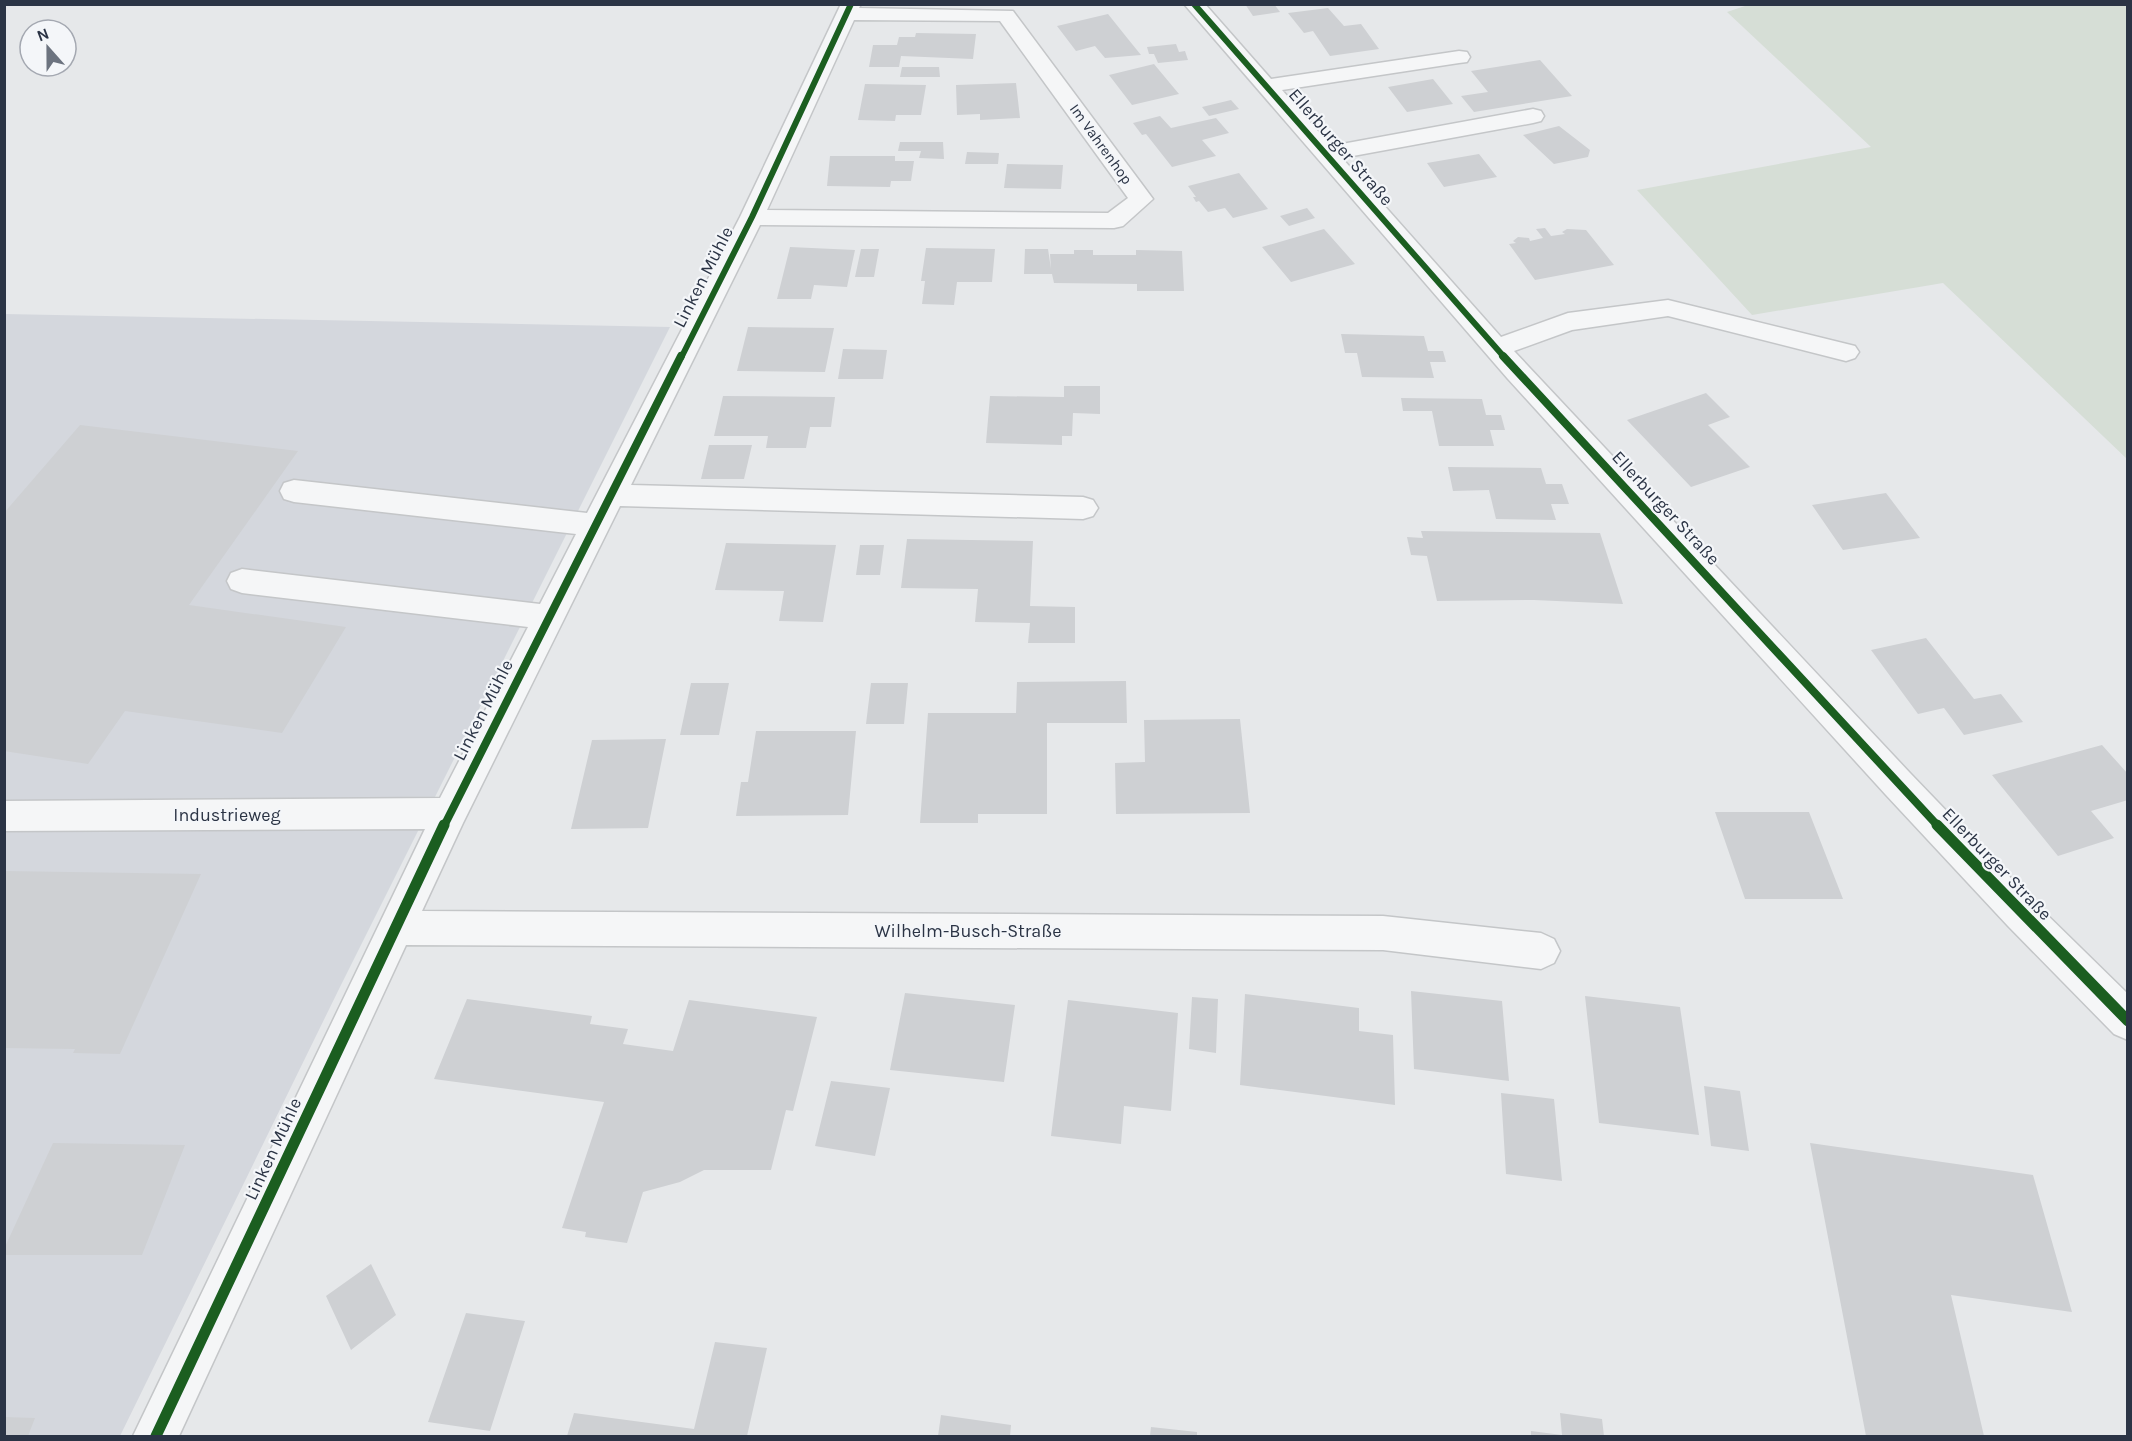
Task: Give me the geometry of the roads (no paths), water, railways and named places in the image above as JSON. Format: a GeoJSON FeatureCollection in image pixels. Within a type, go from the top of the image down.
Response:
{"type":"FeatureCollection","features":[{"type":"Feature","properties":{"kind":"street","name":"Ellerburger Straße"},"geometry":{"type":"LineString","coordinates":[[1194,4],[1497,348],[1898,784],[2021,914],[2127,1021]]}},
{"type":"Feature","properties":{"kind":"street","name":"Linken Mühle"},"geometry":{"type":"LineString","coordinates":[[156,1437],[450,813],[752,217],[848,9]]}},
{"type":"Feature","properties":{"kind":"street","name":"Im Vahrenhop"},"geometry":{"type":"LineString","coordinates":[[752,217],[1114,221],[1142,199],[1006,15],[848,9]]}},
{"type":"Feature","properties":{"kind":"street"},"geometry":{"type":"LineString","coordinates":[[1266,86],[1460,57]]}},
{"type":"Feature","properties":{"kind":"street"},"geometry":{"type":"LineString","coordinates":[[1326,154],[1533,116]]}},
{"type":"Feature","properties":{"kind":"street"},"geometry":{"type":"LineString","coordinates":[[1497,348],[1568,321],[1668,308],[1846,352]]}},
{"type":"Feature","properties":{"kind":"street"},"geometry":{"type":"LineString","coordinates":[[294,491],[596,525]]}},
{"type":"Feature","properties":{"kind":"street"},"geometry":{"type":"LineString","coordinates":[[610,495],[1083,508]]}},
{"type":"Feature","properties":{"kind":"street"},"geometry":{"type":"LineString","coordinates":[[242,581],[549,617]]}},
{"type":"Feature","properties":{"kind":"street","name":"Industrieweg"},"geometry":{"type":"LineString","coordinates":[[4,816],[450,813]]}},
{"type":"Feature","properties":{"kind":"street","name":"Wilhelm-Busch-Straße"},"geometry":{"type":"LineString","coordinates":[[395,928],[1383,933],[1540,951]]}}]}
